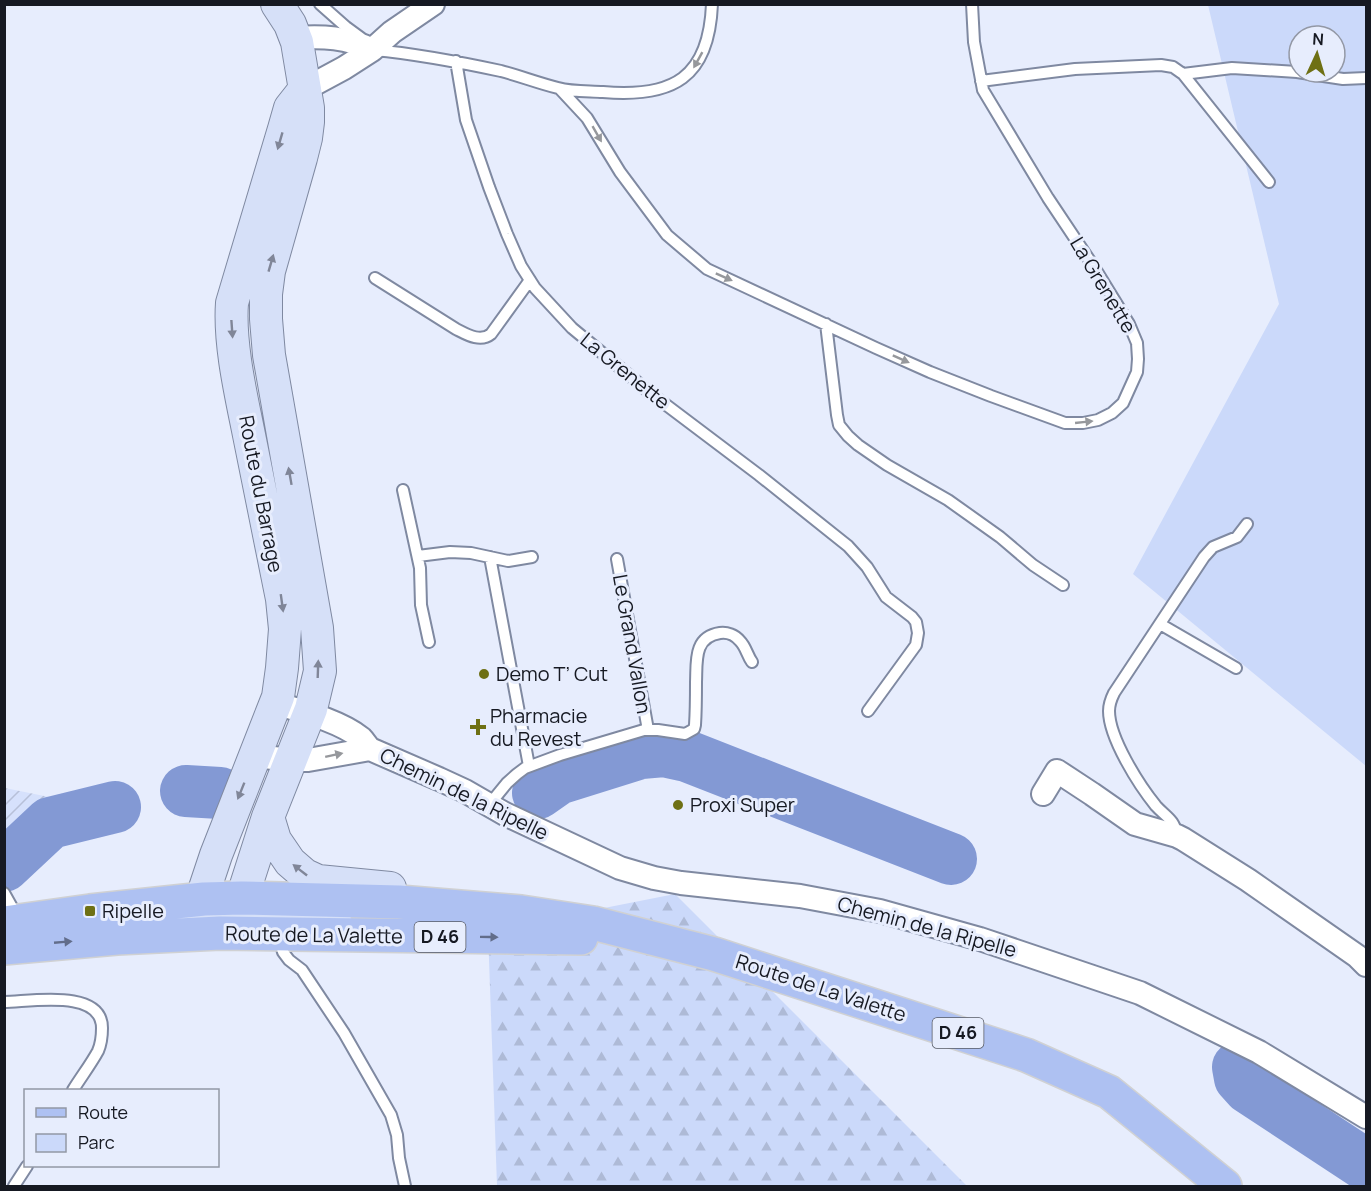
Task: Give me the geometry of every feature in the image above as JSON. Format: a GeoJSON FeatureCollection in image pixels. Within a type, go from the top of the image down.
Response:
{"type":"FeatureCollection","features":[{"type":"Feature","properties":{"kind":"main road","name":"Route de La Valette"},"geometry":{"type":"LineString","coordinates":[[8,921],[90,910],[222,903],[399,902],[521,912],[593,923],[714,954],[1026,1054],[1109,1092],[1225,1186]]}},
{"type":"Feature","properties":{"kind":"main road","name":"Route de La Valette"},"geometry":{"type":"LineString","coordinates":[[8,921],[117,938],[220,933],[661,939]]}},
{"type":"Feature","properties":{"kind":"street","name":"Route du Barrage"},"geometry":{"type":"LineString","coordinates":[[277,4],[290,24],[295,38],[300,55],[308,108],[306,138],[268,271],[266,319],[269,355],[316,628],[320,671],[309,714],[268,818],[222,903],[204,891],[275,703],[282,668],[285,629],[282,599],[232,337],[232,303],[291,108],[304,89]]}},
{"type":"Feature","properties":{"kind":"street"},"geometry":{"type":"LineString","coordinates":[[304,89],[372,50],[392,32],[433,4]]}},
{"type":"Feature","properties":{"kind":"street","name":"La Grenette"},"geometry":{"type":"LineString","coordinates":[[295,38],[315,36],[345,39],[372,50]]}},
{"type":"Feature","properties":{"kind":"street","name":"Chemin de la Ripelle"},"geometry":{"type":"LineString","coordinates":[[275,703],[340,726],[361,738],[370,750]]}},
{"type":"Feature","properties":{"kind":"street","name":"Chemin de la Ripelle"},"geometry":{"type":"LineString","coordinates":[[255,756],[308,760],[370,750],[465,791],[575,848],[620,868],[681,884],[800,896],[880,911],[980,939],[1140,993],[1259,1053],[1366,1117]]}},
{"type":"Feature","properties":{"kind":"street"},"geometry":{"type":"LineString","coordinates":[[1043,794],[1057,771],[1135,824],[1177,836],[1248,880],[1357,956],[1366,965]]}},
{"type":"Feature","properties":{"kind":"street"},"geometry":{"type":"LineString","coordinates":[[268,818],[275,840],[290,862],[305,875],[318,881],[400,889],[521,912]]}},
{"type":"Feature","properties":{"kind":"street"},"geometry":{"type":"LineString","coordinates":[[117,938],[154,922],[222,903],[231,915],[344,922],[416,936]]}},
{"type":"Feature","properties":{"kind":"lane"},"geometry":{"type":"LineString","coordinates":[[320,4],[362,38],[372,50]]}},
{"type":"Feature","properties":{"kind":"lane","name":"La Grenette"},"geometry":{"type":"LineString","coordinates":[[372,50],[456,61],[524,77],[560,89],[624,94],[645,93],[673,84],[693,70],[700,59],[711,21],[712,4]]}},
{"type":"Feature","properties":{"kind":"lane","name":"La Grenette"},"geometry":{"type":"LineString","coordinates":[[560,89],[587,118],[620,172],[667,236],[707,269],[930,372],[1030,411],[1065,423],[1098,420],[1112,413],[1123,403],[1137,372],[1137,343],[1129,324],[1048,198],[983,90],[974,42],[972,4]]}},
{"type":"Feature","properties":{"kind":"lane","name":"La Grenette"},"geometry":{"type":"LineString","coordinates":[[456,61],[470,131],[507,234],[521,266],[547,302],[572,328],[649,392],[848,546],[867,567],[886,597],[916,622],[918,633],[916,645],[868,711]]}},
{"type":"Feature","properties":{"kind":"lane"},"geometry":{"type":"LineString","coordinates":[[981,81],[1075,69],[1161,65],[1173,67],[1183,74],[1269,182]]}},
{"type":"Feature","properties":{"kind":"lane"},"geometry":{"type":"LineString","coordinates":[[1183,74],[1232,68],[1297,72],[1343,79],[1366,78]]}},
{"type":"Feature","properties":{"kind":"lane"},"geometry":{"type":"LineString","coordinates":[[375,278],[456,329],[480,338],[486,338],[491,334],[530,280]]}},
{"type":"Feature","properties":{"kind":"lane"},"geometry":{"type":"LineString","coordinates":[[825,324],[837,416],[839,425],[848,436],[887,465],[948,500],[1063,585]]}},
{"type":"Feature","properties":{"kind":"lane"},"geometry":{"type":"LineString","coordinates":[[404,490],[418,556],[421,605],[429,642]]}},
{"type":"Feature","properties":{"kind":"lane"},"geometry":{"type":"LineString","coordinates":[[1177,836],[1173,822],[1153,802],[1123,756],[1109,713],[1110,701],[1204,557],[1213,547],[1237,537],[1247,524]]}},
{"type":"Feature","properties":{"kind":"lane"},"geometry":{"type":"LineString","coordinates":[[418,556],[450,552],[471,553],[514,561],[532,557]]}},
{"type":"Feature","properties":{"kind":"lane"},"geometry":{"type":"LineString","coordinates":[[490,557],[529,766]]}},
{"type":"Feature","properties":{"kind":"lane","name":"Le Grand Vallon"},"geometry":{"type":"LineString","coordinates":[[617,559],[648,730]]}},
{"type":"Feature","properties":{"kind":"lane"},"geometry":{"type":"LineString","coordinates":[[1160,624],[1236,668]]}},
{"type":"Feature","properties":{"kind":"lane"},"geometry":{"type":"LineString","coordinates":[[489,805],[512,778],[529,766],[560,754],[648,730],[685,734],[694,729],[697,654],[701,643],[708,637],[726,633],[733,636],[741,641],[752,662]]}},
{"type":"Feature","properties":{"kind":"lane"},"geometry":{"type":"LineString","coordinates":[[278,934],[283,952],[302,970],[321,998],[391,1115],[398,1135],[399,1158],[405,1186]]}},
{"type":"Feature","properties":{"kind":"lane"},"geometry":{"type":"LineString","coordinates":[[4,1002],[66,1000],[83,1003],[97,1012],[102,1025],[101,1043],[74,1089]]}},
{"type":"Feature","properties":{"kind":"lane"},"geometry":{"type":"LineString","coordinates":[[14,1186],[26,1167]]}},
{"type":"Feature","properties":{"kind":"shaded area"},"geometry":{"type":"Polygon","coordinates":[[[4,788],[59,799],[5,850],[4,788]]]}},
{"type":"Feature","properties":{"kind":"green space"},"geometry":{"type":"Polygon","coordinates":[[[1208,5],[1366,5],[1366,766],[1133,574],[1279,304],[1208,5]]]}},
{"type":"Feature","properties":{"kind":"green space"},"geometry":{"type":"Polygon","coordinates":[[[675,894],[967,1186],[497,1186],[488,931],[675,894]]]}},
{"type":"Feature","properties":{"kind":"waterway"},"geometry":{"type":"LineString","coordinates":[[538,793],[558,779],[641,753],[664,751],[687,756],[951,859]]}},
{"type":"Feature","properties":{"kind":"waterway"},"geometry":{"type":"LineString","coordinates":[[186,791],[220,793]]}},
{"type":"Feature","properties":{"kind":"waterway"},"geometry":{"type":"LineString","coordinates":[[4,866],[50,823],[115,807]]}},
{"type":"Feature","properties":{"kind":"waterway"},"geometry":{"type":"LineString","coordinates":[[1238,1067],[1240,1078],[1249,1088],[1366,1165]]}},
{"type":"Feature","properties":{"kind":"place","name":"Demo T’ Cut"},"geometry":{"type":"Point","coordinates":[484,674]}},
{"type":"Feature","properties":{"kind":"place","name":"Pharmacie du Revest"},"geometry":{"type":"Point","coordinates":[478,727]}},
{"type":"Feature","properties":{"kind":"place","name":"Proxi Super"},"geometry":{"type":"Point","coordinates":[678,805]}},
{"type":"Feature","properties":{"kind":"place","name":"Ripelle"},"geometry":{"type":"Point","coordinates":[90,911]}}]}
